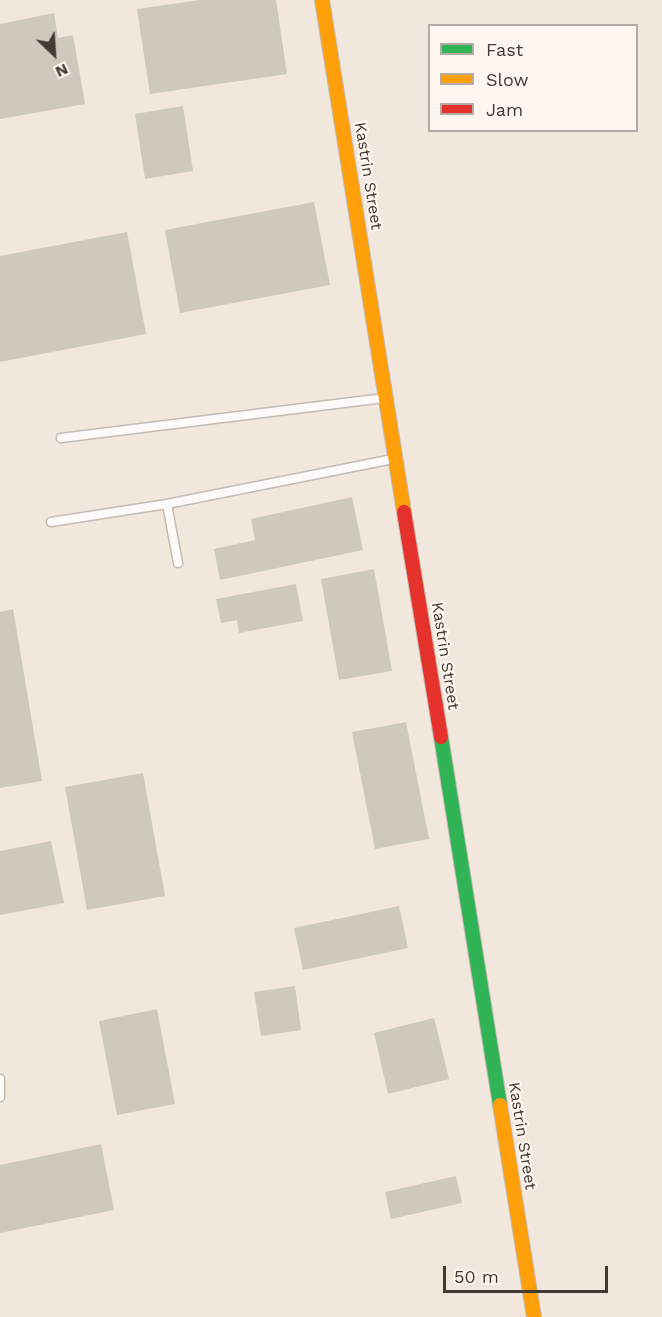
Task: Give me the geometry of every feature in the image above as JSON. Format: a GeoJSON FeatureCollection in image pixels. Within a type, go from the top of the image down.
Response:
{"type":"FeatureCollection","features":[{"type":"Feature","properties":{"kind":"street","name":"Kastrin Street"},"geometry":{"type":"LineString","coordinates":[[322,0],[534,1317]]}},
{"type":"Feature","properties":{"kind":"lane"},"geometry":{"type":"LineString","coordinates":[[61,438],[387,398]]}},
{"type":"Feature","properties":{"kind":"lane"},"geometry":{"type":"LineString","coordinates":[[51,522],[167,504],[396,458]]}},
{"type":"Feature","properties":{"kind":"lane"},"geometry":{"type":"LineString","coordinates":[[167,504],[178,563]]}},
{"type":"Feature","properties":{"kind":"lane"},"geometry":{"type":"LineString","coordinates":[[0,1079],[0,1097]]}},
{"type":"Feature","properties":{"kind":"building"},"geometry":{"type":"Polygon","coordinates":[[[200,0],[276,0],[287,74],[150,94],[137,9],[200,0]]]}},
{"type":"Feature","properties":{"kind":"building"},"geometry":{"type":"Polygon","coordinates":[[[54,13],[58,38],[73,35],[85,104],[0,119],[0,24],[54,13]]]}},
{"type":"Feature","properties":{"kind":"building"},"geometry":{"type":"Polygon","coordinates":[[[183,106],[193,171],[145,179],[135,114],[183,106]]]}},
{"type":"Feature","properties":{"kind":"building"},"geometry":{"type":"Polygon","coordinates":[[[314,202],[330,285],[180,313],[165,230],[314,202]]]}},
{"type":"Feature","properties":{"kind":"building"},"geometry":{"type":"Polygon","coordinates":[[[127,232],[146,334],[0,362],[0,256],[127,232]]]}},
{"type":"Feature","properties":{"kind":"building"},"geometry":{"type":"Polygon","coordinates":[[[352,497],[363,550],[220,580],[214,549],[255,540],[251,519],[352,497]]]}},
{"type":"Feature","properties":{"kind":"building"},"geometry":{"type":"Polygon","coordinates":[[[374,569],[392,671],[339,680],[321,579],[374,569]]]}},
{"type":"Feature","properties":{"kind":"building"},"geometry":{"type":"Polygon","coordinates":[[[296,584],[303,621],[239,633],[237,620],[221,623],[216,599],[296,584]]]}},
{"type":"Feature","properties":{"kind":"building"},"geometry":{"type":"Polygon","coordinates":[[[13,609],[42,781],[0,788],[0,612],[13,609]]]}},
{"type":"Feature","properties":{"kind":"building"},"geometry":{"type":"Polygon","coordinates":[[[406,722],[429,839],[375,849],[352,732],[406,722]]]}},
{"type":"Feature","properties":{"kind":"building"},"geometry":{"type":"Polygon","coordinates":[[[143,773],[165,896],[87,910],[65,787],[143,773]]]}},
{"type":"Feature","properties":{"kind":"building"},"geometry":{"type":"Polygon","coordinates":[[[51,841],[64,903],[0,915],[0,851],[51,841]]]}},
{"type":"Feature","properties":{"kind":"building"},"geometry":{"type":"Polygon","coordinates":[[[399,906],[408,948],[303,970],[294,928],[399,906]]]}},
{"type":"Feature","properties":{"kind":"building"},"geometry":{"type":"Polygon","coordinates":[[[295,986],[301,1030],[261,1036],[254,992],[295,986]]]}},
{"type":"Feature","properties":{"kind":"building"},"geometry":{"type":"Polygon","coordinates":[[[157,1009],[175,1104],[117,1115],[99,1021],[157,1009]]]}},
{"type":"Feature","properties":{"kind":"building"},"geometry":{"type":"Polygon","coordinates":[[[434,1018],[449,1079],[388,1094],[374,1033],[434,1018]]]}},
{"type":"Feature","properties":{"kind":"building"},"geometry":{"type":"Polygon","coordinates":[[[101,1144],[114,1210],[0,1233],[0,1165],[101,1144]]]}},
{"type":"Feature","properties":{"kind":"building"},"geometry":{"type":"Polygon","coordinates":[[[456,1176],[462,1203],[391,1219],[385,1192],[456,1176]]]}},
{"type":"Feature","properties":{"kind":"traffic: fast"},"geometry":{"type":"LineString","coordinates":[[441,737],[500,1105]]}},
{"type":"Feature","properties":{"kind":"traffic: slow"},"geometry":{"type":"LineString","coordinates":[[322,0],[404,512]]}},
{"type":"Feature","properties":{"kind":"traffic: slow"},"geometry":{"type":"LineString","coordinates":[[500,1105],[534,1317]]}},
{"type":"Feature","properties":{"kind":"traffic: jam"},"geometry":{"type":"LineString","coordinates":[[404,512],[441,737]]}}]}
